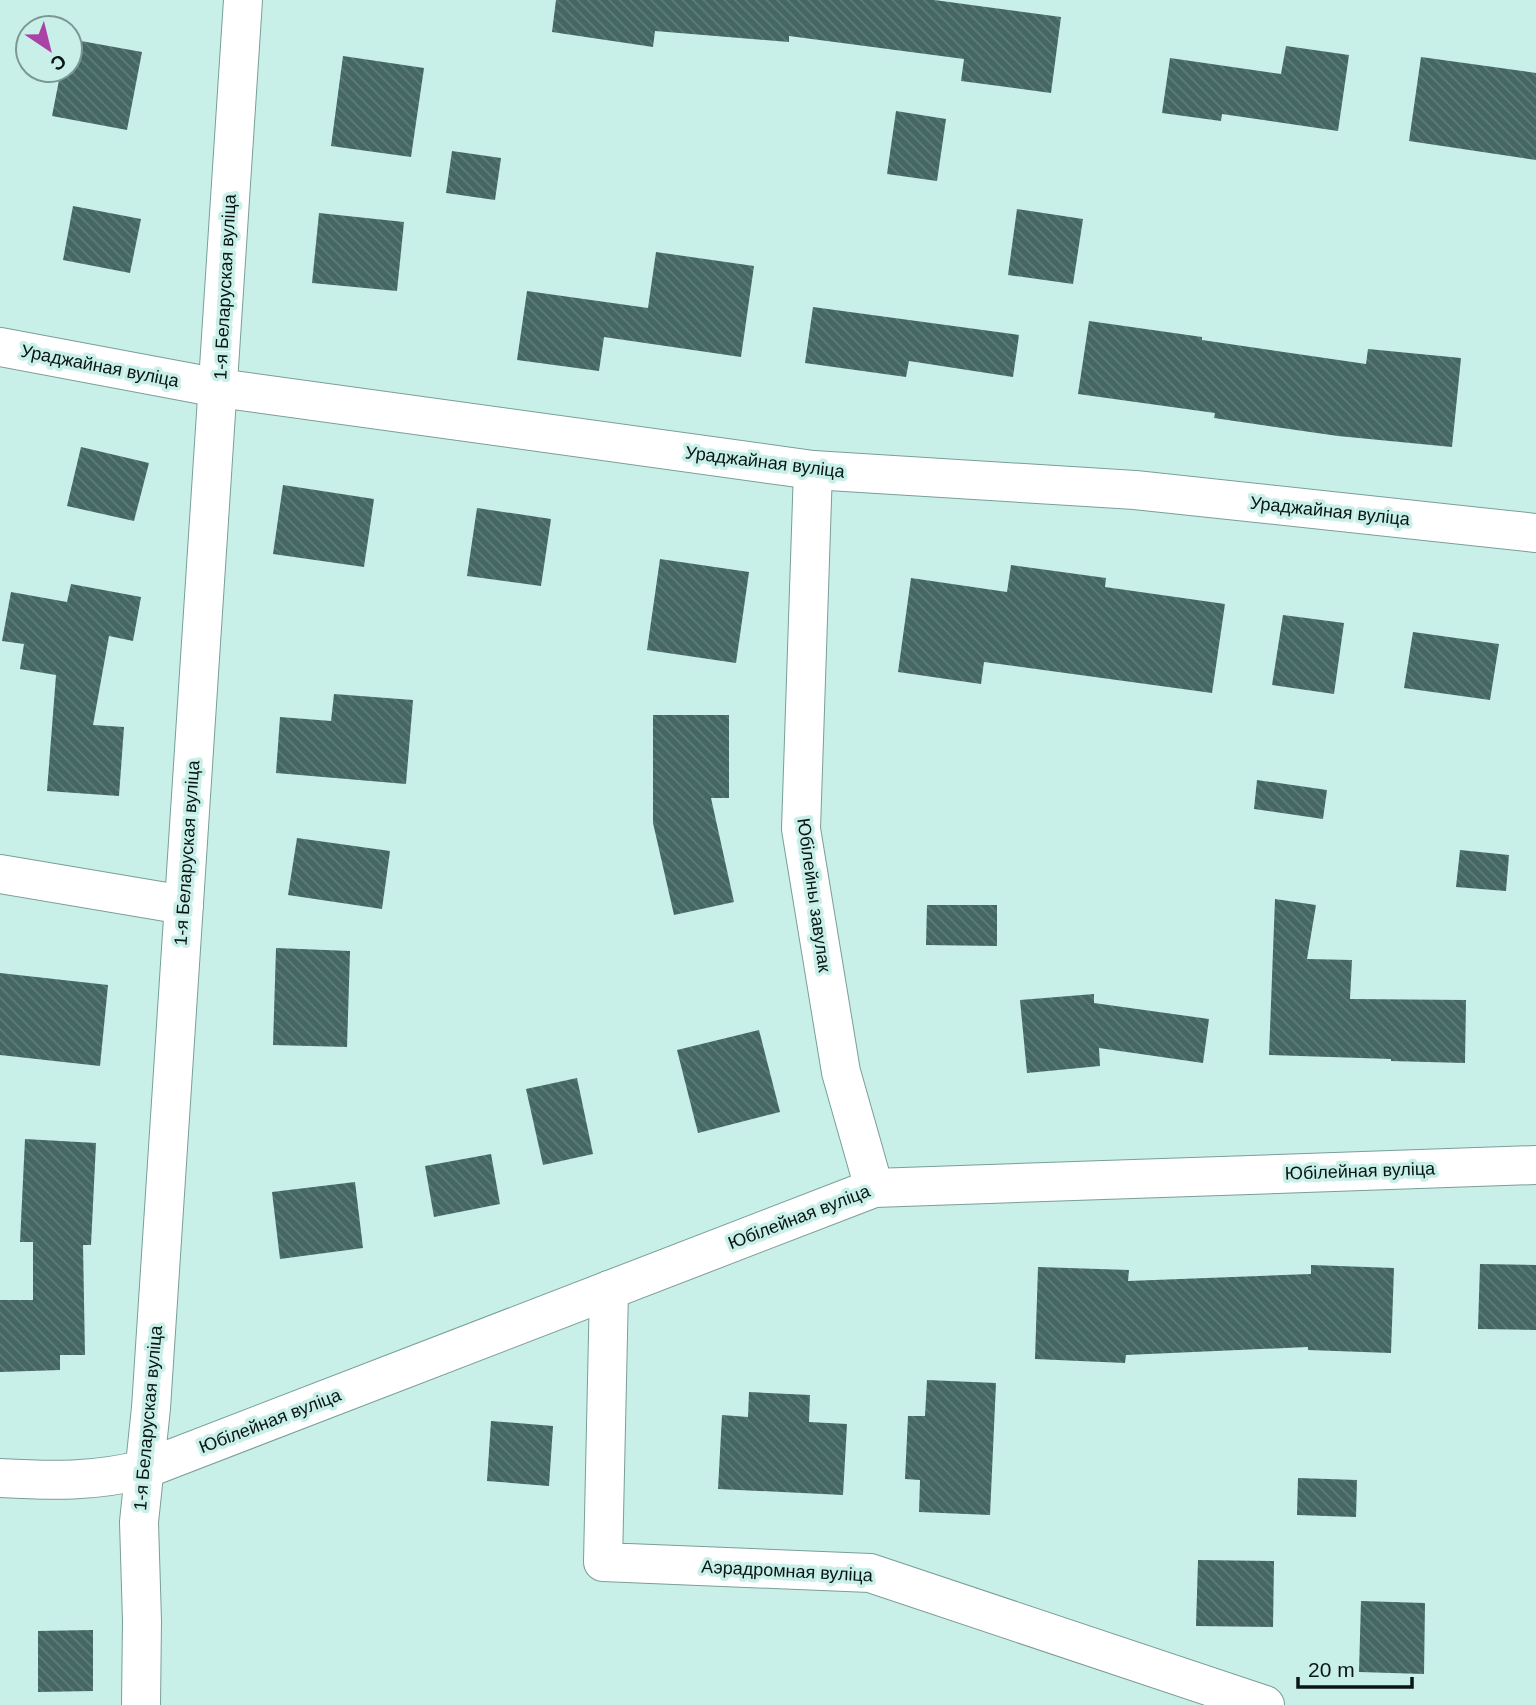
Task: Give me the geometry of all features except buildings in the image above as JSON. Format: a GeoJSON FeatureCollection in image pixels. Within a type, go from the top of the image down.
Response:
{"type":"FeatureCollection","features":[{"type":"Feature","properties":{"kind":"street","name":"1-я Беларуская вуліца"},"geometry":{"type":"LineString","coordinates":[[141,1705],[139,1522],[151,1408],[243,0]]}},
{"type":"Feature","properties":{"kind":"street","name":"Ураджайная вуліца"},"geometry":{"type":"LineString","coordinates":[[0,347],[219,388],[813,470],[1135,490],[1536,533]]}},
{"type":"Feature","properties":{"kind":"street","name":"Юбілейны завулак"},"geometry":{"type":"LineString","coordinates":[[813,470],[801,829],[841,1072],[874,1188]]}},
{"type":"Feature","properties":{"kind":"street"},"geometry":{"type":"LineString","coordinates":[[0,874],[184,905]]}},
{"type":"Feature","properties":{"kind":"street","name":"Юбілейная вуліца"},"geometry":{"type":"LineString","coordinates":[[145,1469],[874,1188],[1536,1165]]}},
{"type":"Feature","properties":{"kind":"street","name":"Аэрадромная вуліца"},"geometry":{"type":"LineString","coordinates":[[609,1290],[603,1562],[870,1573],[1265,1705]]}},
{"type":"Feature","properties":{"kind":"street"},"geometry":{"type":"LineString","coordinates":[[0,1478],[111,1478],[145,1469]]}}]}
